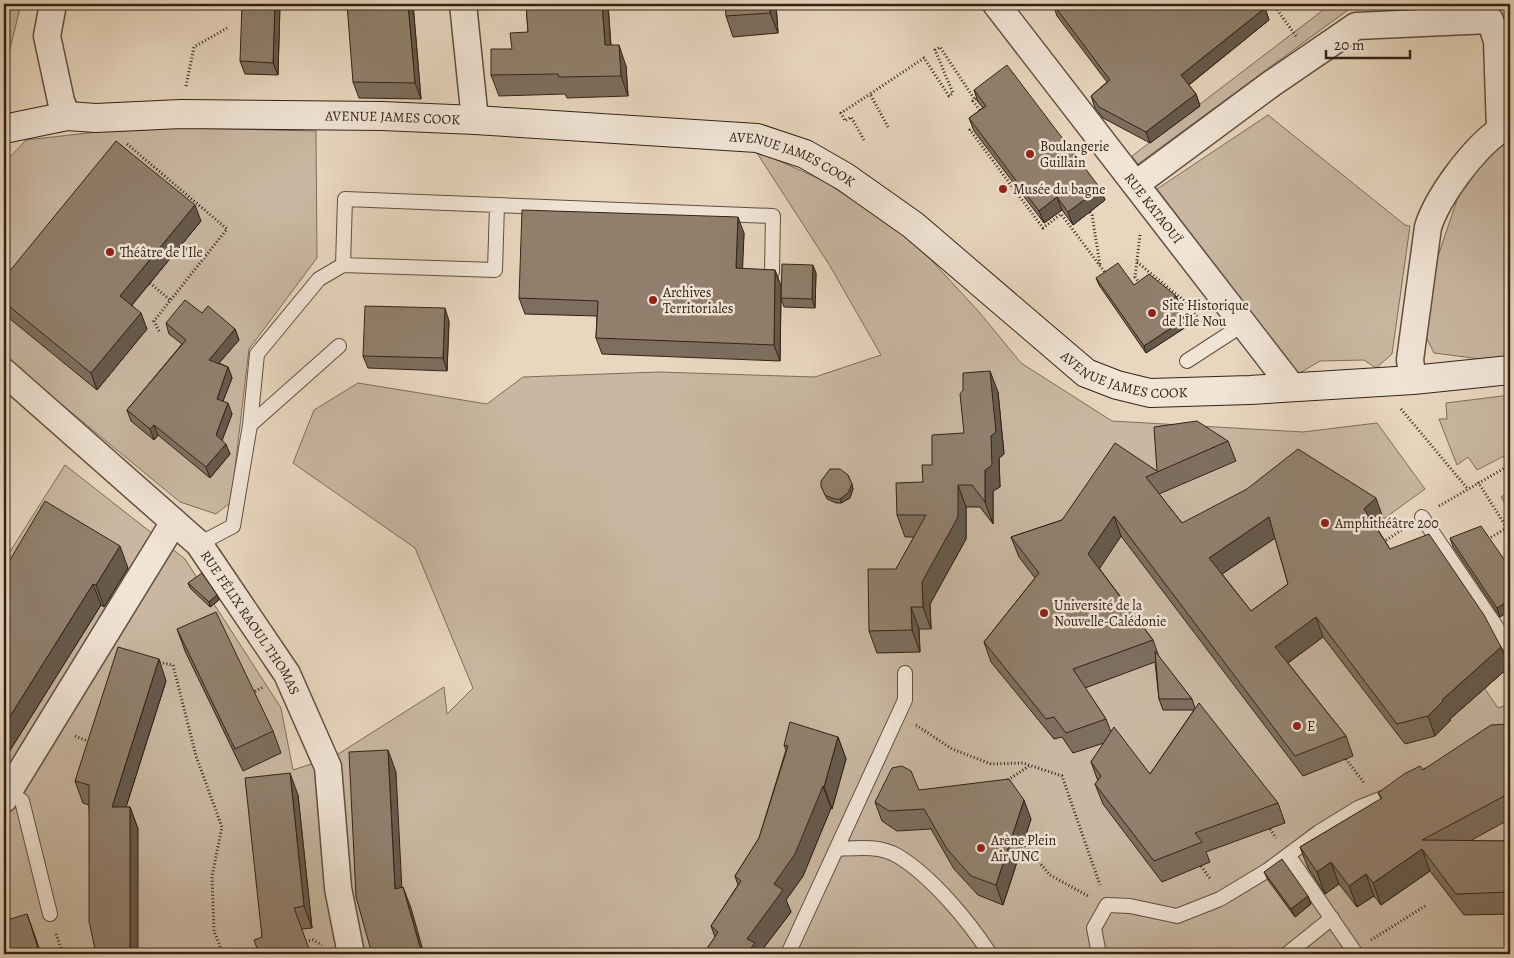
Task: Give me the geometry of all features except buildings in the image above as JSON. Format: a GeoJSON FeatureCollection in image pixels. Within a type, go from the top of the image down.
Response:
{"type":"FeatureCollection","features":[{"type":"Feature","properties":{"kind":"main road","name":"AVENUE JAMES COOK"},"geometry":{"type":"LineString","coordinates":[[4,129],[66,116],[96,118],[181,114],[382,116],[757,138],[797,151],[845,177],[913,224],[1086,373],[1117,385],[1150,393],[1412,380],[1510,370]]}},
{"type":"Feature","properties":{"kind":"street"},"geometry":{"type":"LineString","coordinates":[[53,4],[47,36],[60,101],[66,116]]}},
{"type":"Feature","properties":{"kind":"street"},"geometry":{"type":"LineString","coordinates":[[463,4],[475,120]]}},
{"type":"Feature","properties":{"kind":"street","name":"RUE KATAOUÏ"},"geometry":{"type":"LineString","coordinates":[[996,4],[1292,387]]}},
{"type":"Feature","properties":{"kind":"street"},"geometry":{"type":"LineString","coordinates":[[1136,184],[1356,26],[1490,20],[1497,41],[1505,130],[1486,140],[1433,212],[1428,227],[1410,360],[1412,380]]}},
{"type":"Feature","properties":{"kind":"street","name":"RUE FÉLIX RAOUL THOMAS"},"geometry":{"type":"LineString","coordinates":[[4,372],[199,544],[287,674],[328,767],[338,888],[339,951]]}},
{"type":"Feature","properties":{"kind":"street"},"geometry":{"type":"LineString","coordinates":[[6,795],[174,522]]}},
{"type":"Feature","properties":{"kind":"lane"},"geometry":{"type":"LineString","coordinates":[[343,265],[345,199],[773,216],[772,272]]}},
{"type":"Feature","properties":{"kind":"lane"},"geometry":{"type":"LineString","coordinates":[[199,544],[233,526],[250,425],[257,354],[319,279],[343,265],[495,270],[497,205]]}},
{"type":"Feature","properties":{"kind":"lane"},"geometry":{"type":"LineString","coordinates":[[1187,361],[1244,324]]}},
{"type":"Feature","properties":{"kind":"lane"},"geometry":{"type":"LineString","coordinates":[[250,425],[339,346]]}},
{"type":"Feature","properties":{"kind":"lane"},"geometry":{"type":"LineString","coordinates":[[1422,517],[1510,647]]}},
{"type":"Feature","properties":{"kind":"lane"},"geometry":{"type":"LineString","coordinates":[[788,954],[905,700],[905,673]]}},
{"type":"Feature","properties":{"kind":"lane"},"geometry":{"type":"LineString","coordinates":[[1099,954],[1094,928],[1107,905],[1130,906],[1178,916],[1220,899],[1358,808],[1411,786]]}},
{"type":"Feature","properties":{"kind":"lane"},"geometry":{"type":"LineString","coordinates":[[6,795],[22,801],[50,914]]}},
{"type":"Feature","properties":{"kind":"lane"},"geometry":{"type":"LineString","coordinates":[[837,849],[865,847],[896,855],[937,889],[975,930],[990,954]]}},
{"type":"Feature","properties":{"kind":"lane"},"geometry":{"type":"LineString","coordinates":[[1288,855],[1354,951]]}},
{"type":"Feature","properties":{"kind":"lane"},"geometry":{"type":"LineString","coordinates":[[1287,954],[1332,918]]}},
{"type":"Feature","properties":{"kind":"path"},"geometry":{"type":"LineString","coordinates":[[1273,4],[1311,57]]}},
{"type":"Feature","properties":{"kind":"path"},"geometry":{"type":"LineString","coordinates":[[181,114],[194,47],[227,28]]}},
{"type":"Feature","properties":{"kind":"path"},"geometry":{"type":"LineString","coordinates":[[864,140],[852,117],[846,121],[841,114],[924,58],[949,96],[953,93],[935,50],[940,47],[975,100],[973,101],[986,118]]}},
{"type":"Feature","properties":{"kind":"path"},"geometry":{"type":"LineString","coordinates":[[870,94],[888,127]]}},
{"type":"Feature","properties":{"kind":"path"},"geometry":{"type":"LineString","coordinates":[[975,100],[981,96]]}},
{"type":"Feature","properties":{"kind":"path"},"geometry":{"type":"LineString","coordinates":[[96,118],[227,229],[154,321],[160,333]]}},
{"type":"Feature","properties":{"kind":"path"},"geometry":{"type":"LineString","coordinates":[[978,124],[970,130],[1005,174],[1043,228],[1061,214],[1109,278]]}},
{"type":"Feature","properties":{"kind":"path"},"geometry":{"type":"LineString","coordinates":[[165,185],[169,181]]}},
{"type":"Feature","properties":{"kind":"path"},"geometry":{"type":"LineString","coordinates":[[1090,212],[1100,266]]}},
{"type":"Feature","properties":{"kind":"path"},"geometry":{"type":"LineString","coordinates":[[1129,282],[1135,277],[1140,235]]}},
{"type":"Feature","properties":{"kind":"path"},"geometry":{"type":"LineString","coordinates":[[1137,262],[1191,309]]}},
{"type":"Feature","properties":{"kind":"path"},"geometry":{"type":"LineString","coordinates":[[1135,277],[1143,287]]}},
{"type":"Feature","properties":{"kind":"path"},"geometry":{"type":"LineString","coordinates":[[150,283],[170,300]]}},
{"type":"Feature","properties":{"kind":"path"},"geometry":{"type":"LineString","coordinates":[[1379,382],[1467,488]]}},
{"type":"Feature","properties":{"kind":"path"},"geometry":{"type":"LineString","coordinates":[[1380,544],[1467,488],[1510,465]]}},
{"type":"Feature","properties":{"kind":"path"},"geometry":{"type":"LineString","coordinates":[[1478,482],[1509,527],[1510,533]]}},
{"type":"Feature","properties":{"kind":"path"},"geometry":{"type":"LineString","coordinates":[[1488,539],[1509,527]]}},
{"type":"Feature","properties":{"kind":"path"},"geometry":{"type":"LineString","coordinates":[[147,661],[173,665],[196,756],[222,827],[212,876],[214,932],[223,954]]}},
{"type":"Feature","properties":{"kind":"path"},"geometry":{"type":"LineString","coordinates":[[898,715],[952,749],[991,764],[1023,763],[1062,776],[1107,905]]}},
{"type":"Feature","properties":{"kind":"path"},"geometry":{"type":"LineString","coordinates":[[1346,759],[1378,800]]}},
{"type":"Feature","properties":{"kind":"path"},"geometry":{"type":"LineString","coordinates":[[1003,784],[1008,778],[1030,766]]}},
{"type":"Feature","properties":{"kind":"path"},"geometry":{"type":"LineString","coordinates":[[1023,844],[1050,875],[1107,905]]}},
{"type":"Feature","properties":{"kind":"path"},"geometry":{"type":"LineString","coordinates":[[1354,951],[1425,906]]}},
{"type":"Feature","properties":{"kind":"path"},"geometry":{"type":"LineString","coordinates":[[295,942],[313,940],[339,951]]}},
{"type":"Feature","properties":{"kind":"shaded area"},"geometry":{"type":"Polygon","coordinates":[[[4,4],[21,4],[4,73],[4,4]]]}},
{"type":"Feature","properties":{"kind":"shaded area"},"geometry":{"type":"Polygon","coordinates":[[[1331,4],[1356,4],[1138,164],[1132,156],[1331,4]]]}},
{"type":"Feature","properties":{"kind":"shaded area"},"geometry":{"type":"Polygon","coordinates":[[[1268,115],[1405,225],[1410,226],[1392,354],[1376,368],[1364,360],[1320,361],[1298,374],[1157,189],[1268,115]]]}},
{"type":"Feature","properties":{"kind":"shaded area"},"geometry":{"type":"Polygon","coordinates":[[[141,127],[316,131],[317,258],[249,349],[231,502],[216,514],[180,502],[4,357],[4,280],[9,272],[7,160],[26,140],[141,127]]]}},
{"type":"Feature","properties":{"kind":"shaded area"},"geometry":{"type":"Polygon","coordinates":[[[1494,141],[1509,144],[1510,356],[1481,359],[1434,353],[1421,327],[1432,274],[1460,191],[1494,141]]]}},
{"type":"Feature","properties":{"kind":"shaded area","name":"Université de la Nouvelle-Calédonie"},"geometry":{"type":"Polygon","coordinates":[[[755,150],[822,180],[910,237],[980,313],[1021,363],[1112,421],[1303,432],[1377,423],[1425,489],[1371,528],[1388,556],[1434,554],[1485,689],[1498,708],[1510,704],[1510,954],[4,954],[4,561],[65,465],[185,559],[281,708],[293,770],[335,756],[444,687],[447,714],[473,688],[415,548],[293,463],[314,410],[358,383],[487,404],[523,377],[658,372],[815,377],[881,355],[830,266],[755,150]]]}},
{"type":"Feature","properties":{"kind":"shaded area"},"geometry":{"type":"Polygon","coordinates":[[[1510,395],[1510,453],[1477,470],[1468,457],[1457,465],[1439,419],[1447,419],[1446,403],[1510,395]]]}},
{"type":"Feature","properties":{"kind":"shaded area"},"geometry":{"type":"Polygon","coordinates":[[[1510,492],[1510,512],[1501,497],[1510,492]]]}},
{"type":"Feature","properties":{"kind":"place","name":"Boulangerie Guillain"},"geometry":{"type":"Point","coordinates":[1030,154]}},
{"type":"Feature","properties":{"kind":"place","name":"Musée du bagne"},"geometry":{"type":"Point","coordinates":[1003,189]}},
{"type":"Feature","properties":{"kind":"place","name":"Théâtre de l'Ile"},"geometry":{"type":"Point","coordinates":[110,252]}},
{"type":"Feature","properties":{"kind":"place","name":"Archives Territoriales"},"geometry":{"type":"Point","coordinates":[653,300]}},
{"type":"Feature","properties":{"kind":"place","name":"Site Historique de l'Île Nou"},"geometry":{"type":"Point","coordinates":[1152,313]}},
{"type":"Feature","properties":{"kind":"place","name":"Amphithéâtre 200"},"geometry":{"type":"Point","coordinates":[1325,523]}},
{"type":"Feature","properties":{"kind":"place","name":"Université de la Nouvelle-Calédonie"},"geometry":{"type":"Point","coordinates":[1044,613]}},
{"type":"Feature","properties":{"kind":"place","name":"E"},"geometry":{"type":"Point","coordinates":[1297,726]}},
{"type":"Feature","properties":{"kind":"place","name":"Arène Plein Air UNC"},"geometry":{"type":"Point","coordinates":[981,848]}}]}
